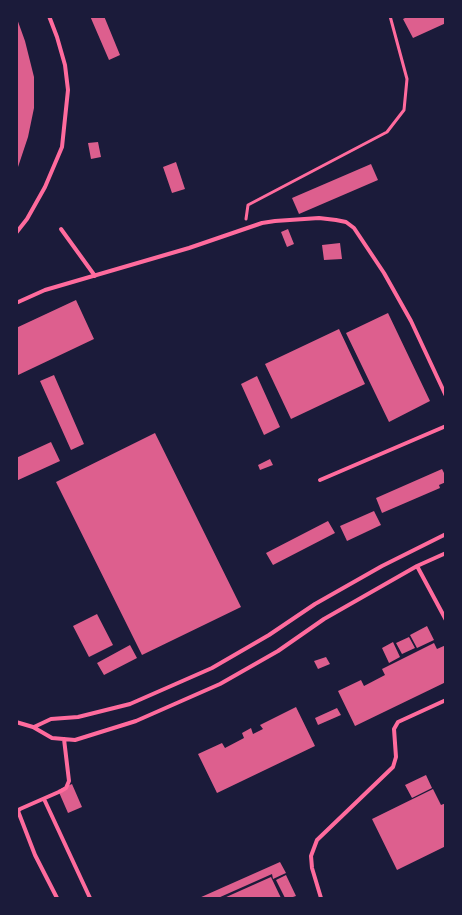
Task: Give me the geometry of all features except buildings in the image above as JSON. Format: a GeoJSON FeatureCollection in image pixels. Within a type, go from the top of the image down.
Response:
{"type":"FeatureCollection","features":[{"type":"Feature","properties":{"kind":"lane"},"geometry":{"type":"LineString","coordinates":[[16,233],[27,219],[45,187],[62,147],[68,90],[65,65],[50,16]]}},
{"type":"Feature","properties":{"kind":"lane"},"geometry":{"type":"LineString","coordinates":[[16,303],[45,290],[275,221],[319,218],[346,222],[354,228],[384,273],[411,321],[446,396]]}},
{"type":"Feature","properties":{"kind":"lane"},"geometry":{"type":"LineString","coordinates":[[61,229],[95,276]]}},
{"type":"Feature","properties":{"kind":"lane"},"geometry":{"type":"LineString","coordinates":[[320,480],[446,426]]}},
{"type":"Feature","properties":{"kind":"lane"},"geometry":{"type":"LineString","coordinates":[[33,727],[51,719],[78,717],[130,704],[212,668],[269,635],[315,604],[382,566],[446,534]]}},
{"type":"Feature","properties":{"kind":"lane"},"geometry":{"type":"LineString","coordinates":[[16,722],[33,727],[52,738],[75,740],[136,721],[220,684],[278,651],[324,619],[417,566],[446,553]]}},
{"type":"Feature","properties":{"kind":"lane"},"geometry":{"type":"LineString","coordinates":[[417,566],[446,620]]}},
{"type":"Feature","properties":{"kind":"lane"},"geometry":{"type":"LineString","coordinates":[[321,898],[312,868],[311,856],[317,840],[393,766],[396,757],[394,729],[398,722],[446,700]]}},
{"type":"Feature","properties":{"kind":"lane"},"geometry":{"type":"LineString","coordinates":[[57,898],[35,855],[18,811],[66,788],[69,781],[63,739]]}},
{"type":"Feature","properties":{"kind":"lane"},"geometry":{"type":"LineString","coordinates":[[44,799],[90,898]]}},
{"type":"Feature","properties":{"kind":"path"},"geometry":{"type":"LineString","coordinates":[[244,229],[248,205],[387,132],[405,110],[407,79],[390,16]]}}]}
